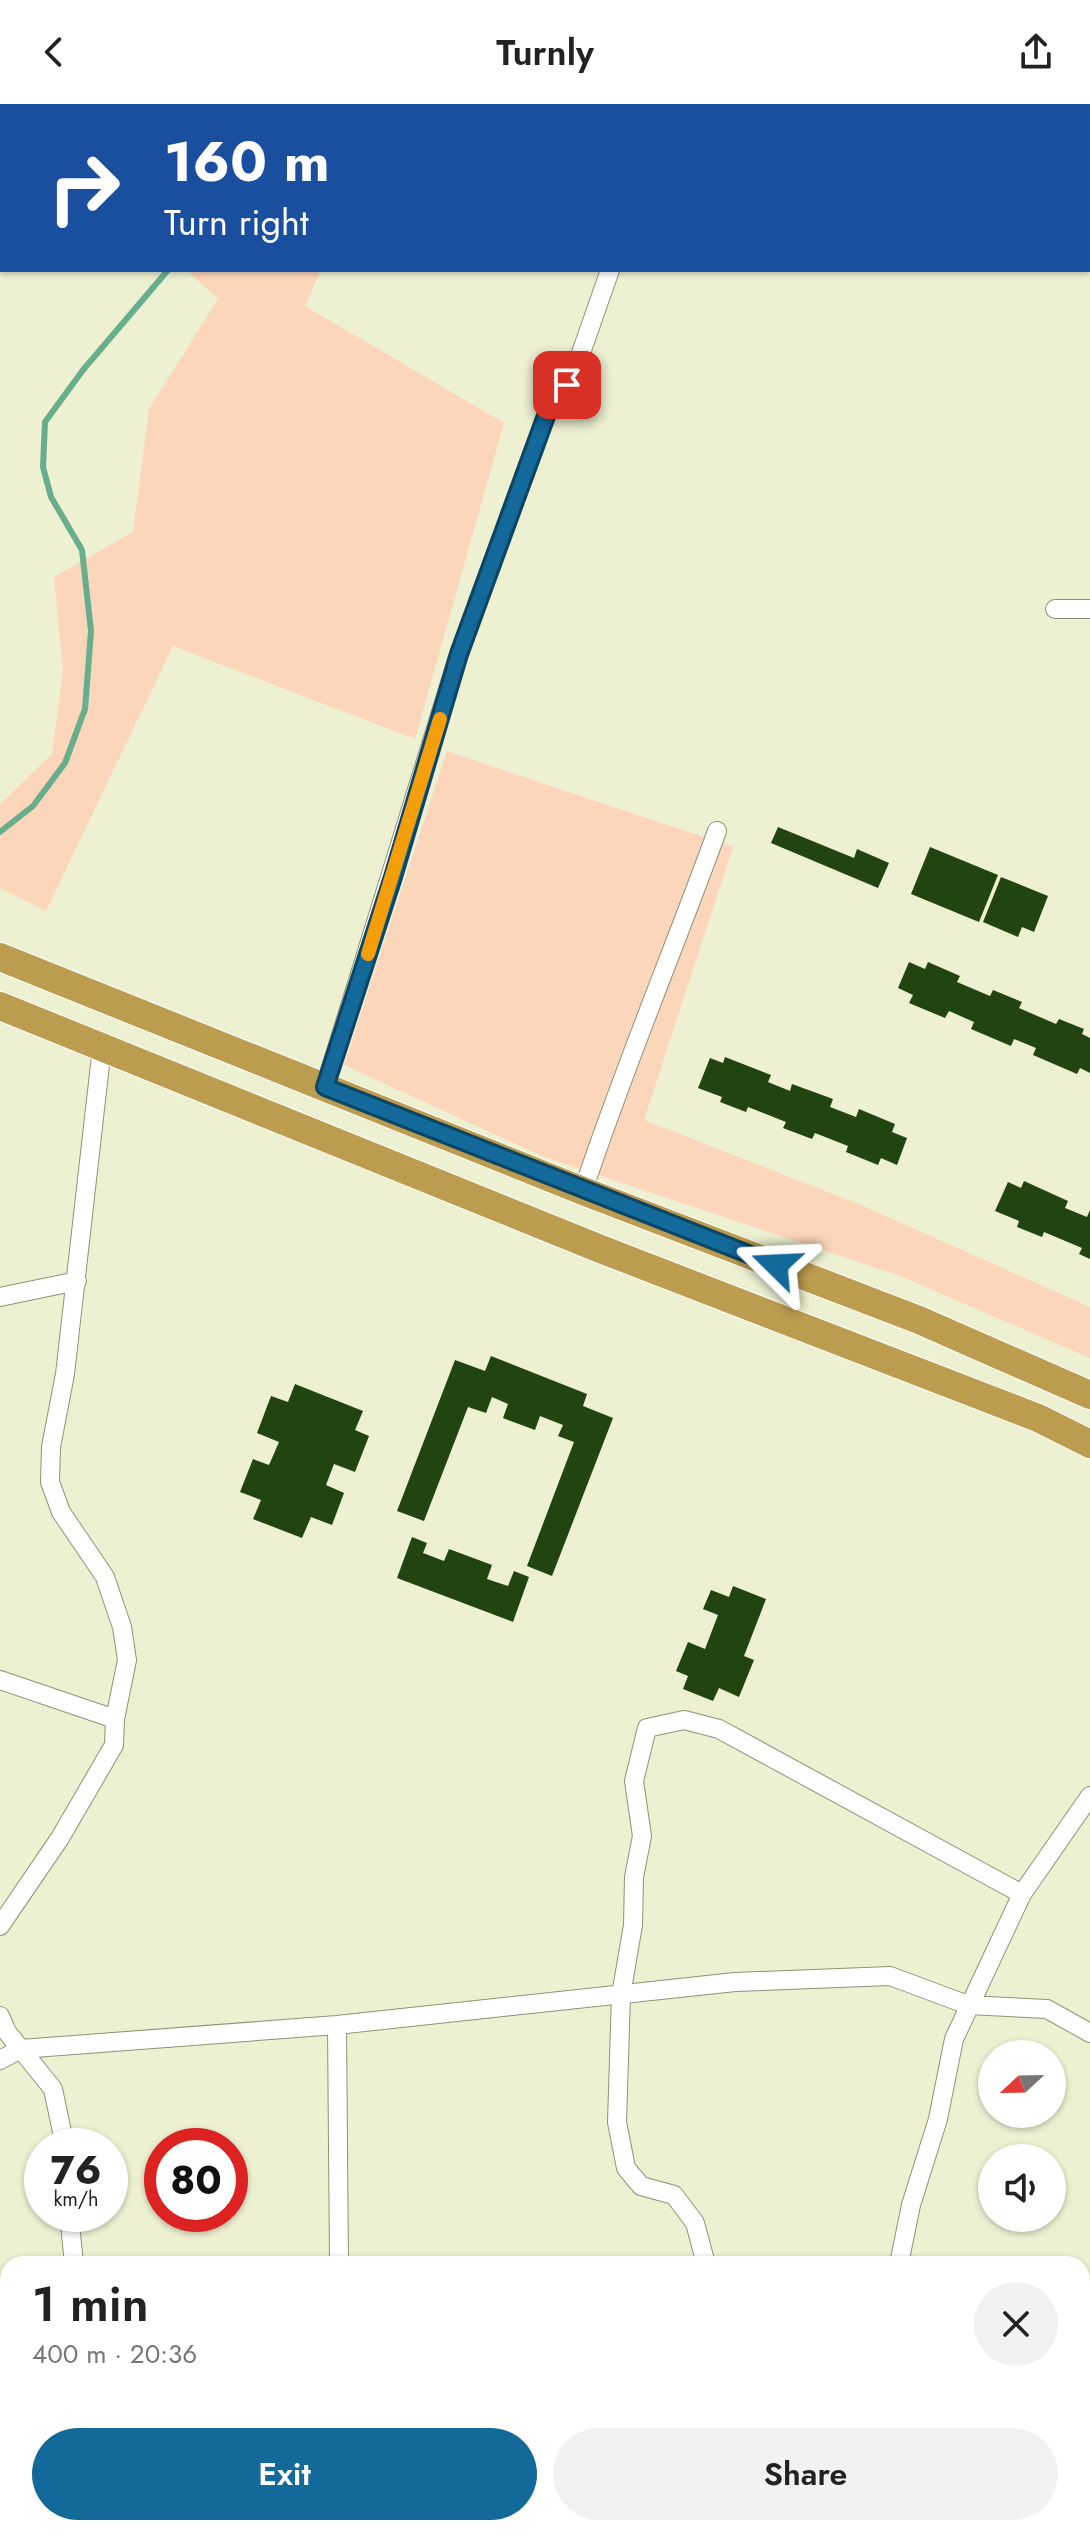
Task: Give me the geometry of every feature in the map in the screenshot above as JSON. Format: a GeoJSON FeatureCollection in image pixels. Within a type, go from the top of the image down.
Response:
{"type":"FeatureCollection","features":[{"type":"Feature","properties":{"kind":"highway"},"geometry":{"type":"LineString","coordinates":[[0,957],[583,1191],[919,1320],[1090,1395]]}},
{"type":"Feature","properties":{"kind":"highway"},"geometry":{"type":"LineString","coordinates":[[0,1006],[603,1250],[1038,1418],[1090,1444]]}},
{"type":"Feature","properties":{"kind":"street"},"geometry":{"type":"LineString","coordinates":[[325,1087],[393,877],[459,654],[546,416],[574,373],[609,272]]}},
{"type":"Feature","properties":{"kind":"street"},"geometry":{"type":"LineString","coordinates":[[1055,609],[1090,609]]}},
{"type":"Feature","properties":{"kind":"street"},"geometry":{"type":"LineString","coordinates":[[583,1191],[620,1080],[651,1011],[717,831]]}},
{"type":"Feature","properties":{"kind":"street"},"geometry":{"type":"LineString","coordinates":[[0,1926],[60,1838],[114,1745],[115,1719],[127,1660],[122,1627],[105,1577],[61,1512],[50,1482],[51,1447],[65,1374],[77,1281],[102,1047]]}},
{"type":"Feature","properties":{"kind":"street"},"geometry":{"type":"LineString","coordinates":[[0,1297],[77,1281]]}},
{"type":"Feature","properties":{"kind":"street"},"geometry":{"type":"LineString","coordinates":[[0,1680],[115,1719]]}},
{"type":"Feature","properties":{"kind":"street"},"geometry":{"type":"LineString","coordinates":[[704,2256],[695,2223],[674,2195],[641,2186],[626,2168],[617,2122],[621,1995],[633,1925],[634,1877],[642,1836],[634,1781],[647,1728],[684,1720],[719,1729],[1022,1894]]}},
{"type":"Feature","properties":{"kind":"street"},"geometry":{"type":"LineString","coordinates":[[901,2256],[911,2205],[938,2119],[954,2039],[1022,1894],[1090,1796]]}},
{"type":"Feature","properties":{"kind":"street"},"geometry":{"type":"LineString","coordinates":[[0,2060],[21,2049],[337,2025],[735,1982],[890,1976],[968,2005],[1047,2009],[1090,2033]]}},
{"type":"Feature","properties":{"kind":"street"},"geometry":{"type":"LineString","coordinates":[[0,2016],[53,2089],[61,2128]]}},
{"type":"Feature","properties":{"kind":"street"},"geometry":{"type":"LineString","coordinates":[[337,2025],[339,2256]]}},
{"type":"Feature","properties":{"kind":"street"},"geometry":{"type":"LineString","coordinates":[[71,2232],[73,2256]]}},
{"type":"Feature","properties":{"kind":"shaded area"},"geometry":{"type":"Polygon","coordinates":[[[189,272],[320,272],[305,306],[504,423],[415,739],[173,646],[46,911],[0,888],[0,804],[52,754],[63,671],[54,577],[133,532],[149,409],[218,299],[189,272]]]}},
{"type":"Feature","properties":{"kind":"shaded area"},"geometry":{"type":"Polygon","coordinates":[[[447,751],[733,847],[644,1120],[861,1205],[1090,1307],[1090,1358],[900,1276],[542,1156],[344,1065],[447,751]]]}},
{"type":"Feature","properties":{"kind":"building"},"geometry":{"type":"Polygon","coordinates":[[[778,827],[854,858],[857,849],[889,863],[878,888],[771,843],[778,827]]]}},
{"type":"Feature","properties":{"kind":"building"},"geometry":{"type":"Polygon","coordinates":[[[930,847],[998,875],[979,922],[911,894],[930,847]]]}},
{"type":"Feature","properties":{"kind":"building"},"geometry":{"type":"Polygon","coordinates":[[[1001,877],[1048,896],[1034,932],[1022,927],[1018,937],[983,922],[1001,877]]]}},
{"type":"Feature","properties":{"kind":"building"},"geometry":{"type":"Polygon","coordinates":[[[909,962],[925,969],[928,962],[960,976],[957,982],[990,996],[993,990],[1022,1002],[1019,1008],[1056,1024],[1059,1019],[1084,1029],[1082,1034],[1090,1038],[1090,1073],[1080,1068],[1077,1074],[1033,1055],[1036,1048],[1014,1039],[1011,1046],[971,1029],[974,1022],[949,1011],[945,1018],[909,1003],[913,995],[898,988],[909,962]]]}},
{"type":"Feature","properties":{"kind":"building"},"geometry":{"type":"Polygon","coordinates":[[[725,1057],[771,1075],[768,1082],[790,1091],[792,1084],[833,1099],[830,1107],[856,1117],[859,1109],[895,1124],[892,1132],[907,1138],[897,1165],[881,1158],[878,1165],[846,1152],[848,1146],[815,1133],[812,1139],[783,1128],[786,1122],[748,1107],[746,1112],[720,1102],[722,1097],[698,1088],[710,1058],[723,1063],[725,1057]]]}},
{"type":"Feature","properties":{"kind":"building"},"geometry":{"type":"Polygon","coordinates":[[[1024,1181],[1068,1201],[1065,1208],[1087,1217],[1090,1210],[1090,1259],[1079,1254],[1082,1248],[1044,1232],[1042,1237],[1017,1227],[1019,1221],[995,1211],[1008,1182],[1021,1188],[1024,1181]]]}},
{"type":"Feature","properties":{"kind":"building"},"geometry":{"type":"Polygon","coordinates":[[[491,1356],[587,1394],[583,1406],[613,1418],[552,1576],[527,1566],[574,1442],[558,1436],[563,1425],[540,1416],[535,1430],[503,1418],[508,1404],[492,1397],[486,1413],[468,1407],[424,1521],[397,1511],[455,1360],[485,1371],[491,1356]]]}},
{"type":"Feature","properties":{"kind":"building"},"geometry":{"type":"Polygon","coordinates":[[[295,1384],[363,1411],[355,1430],[369,1436],[355,1472],[334,1464],[326,1485],[344,1493],[332,1525],[311,1517],[302,1538],[253,1519],[261,1500],[240,1492],[253,1459],[269,1465],[279,1442],[257,1433],[271,1396],[288,1402],[295,1384]]]}},
{"type":"Feature","properties":{"kind":"building"},"geometry":{"type":"Polygon","coordinates":[[[412,1537],[427,1543],[423,1553],[444,1561],[449,1549],[492,1565],[487,1579],[508,1586],[514,1571],[529,1577],[513,1622],[397,1578],[412,1537]]]}},
{"type":"Feature","properties":{"kind":"building"},"geometry":{"type":"Polygon","coordinates":[[[733,1586],[766,1599],[744,1656],[754,1660],[739,1697],[719,1688],[713,1701],[683,1689],[688,1676],[676,1671],[688,1642],[705,1649],[718,1615],[703,1609],[711,1590],[729,1597],[733,1586]]]}},
{"type":"Feature","properties":{"kind":"waterway"},"geometry":{"type":"LineString","coordinates":[[0,832],[33,806],[65,763],[85,709],[91,631],[82,550],[51,497],[43,467],[45,422],[83,370],[166,272]]}},
{"type":"Feature","properties":{"kind":"slow traffic"},"geometry":{"type":"LineString","coordinates":[[368,954],[440,719]]}},
{"type":"Feature","properties":{"kind":"route"},"geometry":{"type":"LineString","coordinates":[[567,385],[546,416],[459,654],[393,877],[325,1087],[776,1265]]}}]}
